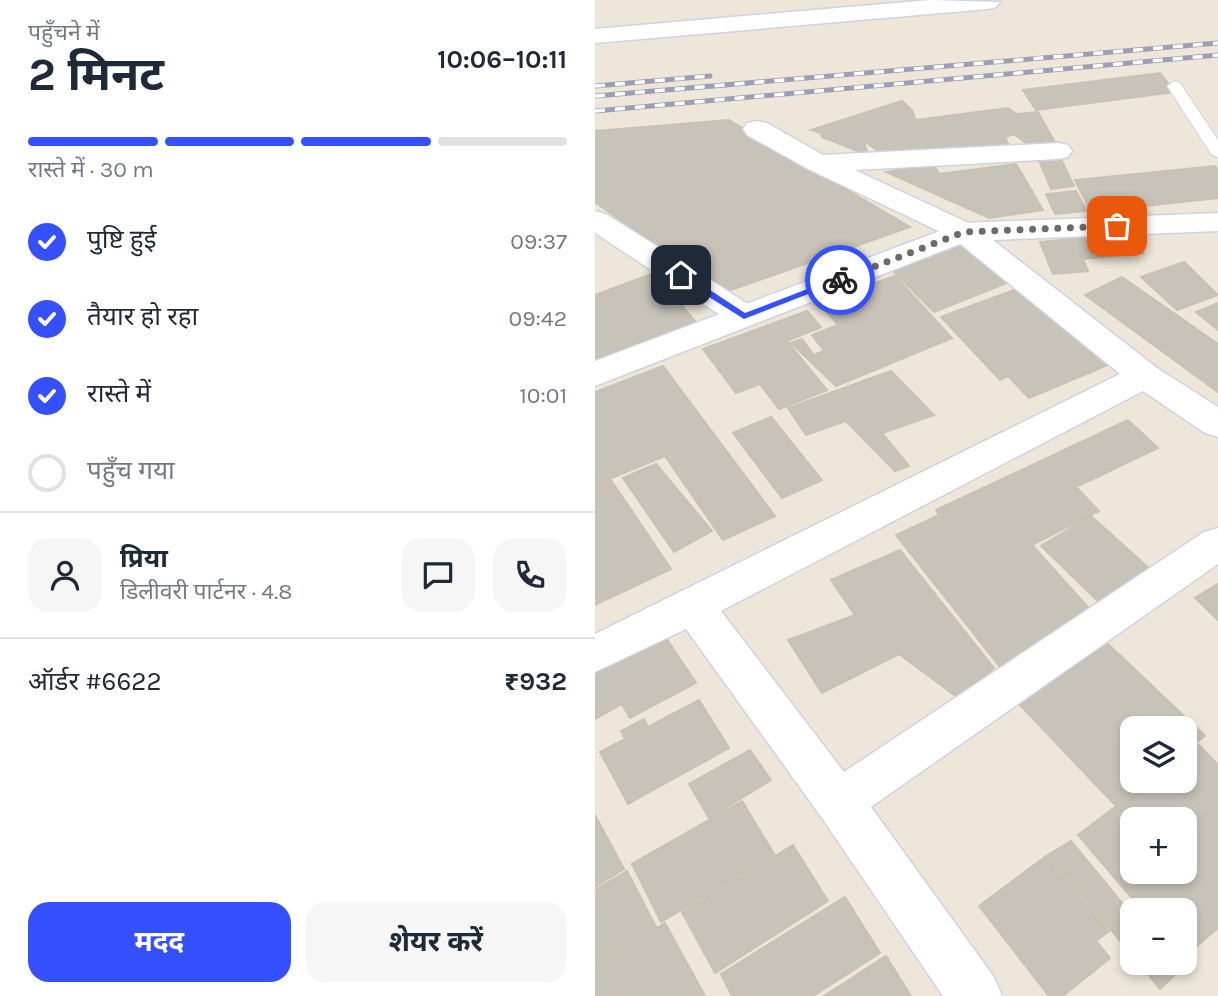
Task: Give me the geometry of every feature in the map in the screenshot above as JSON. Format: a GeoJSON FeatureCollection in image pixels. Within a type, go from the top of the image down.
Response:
{"type":"FeatureCollection","features":[{"type":"Feature","properties":{"kind":"street"},"geometry":{"type":"LineString","coordinates":[[595,36],[988,2]]}},
{"type":"Feature","properties":{"kind":"street"},"geometry":{"type":"LineString","coordinates":[[757,129],[818,163],[964,232],[1145,376],[1218,424]]}},
{"type":"Feature","properties":{"kind":"street"},"geometry":{"type":"LineString","coordinates":[[818,163],[1058,151]]}},
{"type":"Feature","properties":{"kind":"street"},"geometry":{"type":"LineString","coordinates":[[595,219],[744,316]]}},
{"type":"Feature","properties":{"kind":"street"},"geometry":{"type":"LineString","coordinates":[[595,374],[964,232],[1218,222]]}},
{"type":"Feature","properties":{"kind":"street"},"geometry":{"type":"LineString","coordinates":[[595,653],[693,606],[1145,376]]}},
{"type":"Feature","properties":{"kind":"street"},"geometry":{"type":"LineString","coordinates":[[839,802],[1218,543]]}},
{"type":"Feature","properties":{"kind":"street"},"geometry":{"type":"LineString","coordinates":[[693,606],[839,802],[975,996]]}},
{"type":"Feature","properties":{"kind":"lane"},"geometry":{"type":"LineString","coordinates":[[1175,86],[1215,143]]}},
{"type":"Feature","properties":{"kind":"building"},"geometry":{"type":"Polygon","coordinates":[[[1160,73],[1175,92],[1036,110],[1023,90],[1160,73]]]}},
{"type":"Feature","properties":{"kind":"building"},"geometry":{"type":"Polygon","coordinates":[[[902,101],[912,110],[916,120],[1008,108],[1016,114],[1038,112],[1058,148],[1034,149],[1014,134],[1005,137],[1010,149],[881,153],[864,141],[868,155],[811,130],[902,101]]]}},
{"type":"Feature","properties":{"kind":"building"},"geometry":{"type":"Polygon","coordinates":[[[729,120],[910,227],[723,293],[595,202],[595,131],[729,120]]]}},
{"type":"Feature","properties":{"kind":"building"},"geometry":{"type":"Polygon","coordinates":[[[1059,155],[1074,186],[1051,189],[1038,158],[1059,155]]]}},
{"type":"Feature","properties":{"kind":"building"},"geometry":{"type":"Polygon","coordinates":[[[1016,164],[1043,210],[989,218],[886,172],[934,165],[939,174],[1016,164]]]}},
{"type":"Feature","properties":{"kind":"building"},"geometry":{"type":"Polygon","coordinates":[[[1215,166],[1218,170],[1218,198],[1091,212],[1075,180],[1215,166]]]}},
{"type":"Feature","properties":{"kind":"building"},"geometry":{"type":"Polygon","coordinates":[[[1076,191],[1087,211],[1055,214],[1046,194],[1076,191]]]}},
{"type":"Feature","properties":{"kind":"building"},"geometry":{"type":"Polygon","coordinates":[[[1133,234],[1143,253],[1083,259],[1088,271],[1053,274],[1040,242],[1133,234]]]}},
{"type":"Feature","properties":{"kind":"building"},"geometry":{"type":"Polygon","coordinates":[[[964,242],[1007,283],[934,312],[891,269],[964,242]]]}},
{"type":"Feature","properties":{"kind":"building"},"geometry":{"type":"Polygon","coordinates":[[[1184,262],[1218,295],[1177,310],[1141,277],[1184,262]]]}},
{"type":"Feature","properties":{"kind":"building"},"geometry":{"type":"Polygon","coordinates":[[[654,273],[695,321],[595,361],[595,295],[654,273]]]}},
{"type":"Feature","properties":{"kind":"building"},"geometry":{"type":"Polygon","coordinates":[[[895,276],[952,338],[836,386],[791,343],[802,339],[814,355],[824,351],[812,335],[838,325],[819,303],[895,276]]]}},
{"type":"Feature","properties":{"kind":"building"},"geometry":{"type":"Polygon","coordinates":[[[1122,277],[1218,344],[1218,392],[1085,295],[1122,277]]]}},
{"type":"Feature","properties":{"kind":"building"},"geometry":{"type":"Polygon","coordinates":[[[1025,286],[1108,365],[1029,398],[1008,376],[1000,380],[941,317],[1025,286]]]}},
{"type":"Feature","properties":{"kind":"building"},"geometry":{"type":"Polygon","coordinates":[[[1218,303],[1218,330],[1196,312],[1218,303]]]}},
{"type":"Feature","properties":{"kind":"building"},"geometry":{"type":"Polygon","coordinates":[[[807,311],[821,327],[787,341],[827,390],[779,409],[760,384],[736,393],[703,349],[807,311]]]}},
{"type":"Feature","properties":{"kind":"building"},"geometry":{"type":"Polygon","coordinates":[[[663,366],[775,516],[723,540],[665,456],[595,485],[595,392],[663,366]]]}},
{"type":"Feature","properties":{"kind":"building"},"geometry":{"type":"Polygon","coordinates":[[[891,371],[934,415],[882,433],[909,466],[895,471],[846,421],[806,435],[788,408],[891,371]]]}},
{"type":"Feature","properties":{"kind":"building"},"geometry":{"type":"Polygon","coordinates":[[[771,417],[822,480],[782,498],[733,433],[771,417]]]}},
{"type":"Feature","properties":{"kind":"building"},"geometry":{"type":"Polygon","coordinates":[[[1128,420],[1158,448],[1076,487],[1099,511],[1032,545],[1096,616],[1000,667],[896,535],[939,515],[936,510],[1128,420]]]}},
{"type":"Feature","properties":{"kind":"building"},"geometry":{"type":"Polygon","coordinates":[[[656,464],[712,531],[674,552],[623,478],[656,464]]]}},
{"type":"Feature","properties":{"kind":"building"},"geometry":{"type":"Polygon","coordinates":[[[611,480],[671,569],[595,605],[595,487],[611,480]]]}},
{"type":"Feature","properties":{"kind":"building"},"geometry":{"type":"Polygon","coordinates":[[[1091,516],[1150,569],[1099,602],[1041,546],[1091,516]]]}},
{"type":"Feature","properties":{"kind":"building"},"geometry":{"type":"Polygon","coordinates":[[[900,550],[994,668],[957,697],[899,654],[822,693],[788,640],[855,615],[831,580],[900,550]]]}},
{"type":"Feature","properties":{"kind":"building"},"geometry":{"type":"Polygon","coordinates":[[[1218,584],[1218,620],[1195,598],[1218,584]]]}},
{"type":"Feature","properties":{"kind":"building"},"geometry":{"type":"Polygon","coordinates":[[[666,638],[696,683],[630,718],[622,704],[595,719],[595,668],[626,652],[629,657],[666,638]]]}},
{"type":"Feature","properties":{"kind":"building"},"geometry":{"type":"Polygon","coordinates":[[[1108,644],[1184,716],[1120,716],[1120,793],[1130,793],[1115,805],[1019,704],[1108,644]]]}},
{"type":"Feature","properties":{"kind":"building"},"geometry":{"type":"Polygon","coordinates":[[[699,700],[729,748],[628,804],[600,752],[625,739],[621,731],[644,719],[648,727],[699,700]]]}},
{"type":"Feature","properties":{"kind":"building"},"geometry":{"type":"Polygon","coordinates":[[[1197,728],[1205,736],[1197,742],[1197,728]]]}},
{"type":"Feature","properties":{"kind":"building"},"geometry":{"type":"Polygon","coordinates":[[[1199,745],[1218,765],[1218,928],[1197,946],[1197,898],[1132,898],[1078,835],[1134,793],[1197,793],[1199,745]]]}},
{"type":"Feature","properties":{"kind":"building"},"geometry":{"type":"Polygon","coordinates":[[[750,750],[771,780],[709,818],[689,784],[750,750]]]}},
{"type":"Feature","properties":{"kind":"building"},"geometry":{"type":"Polygon","coordinates":[[[742,801],[774,854],[661,922],[632,864],[742,801]]]}},
{"type":"Feature","properties":{"kind":"building"},"geometry":{"type":"Polygon","coordinates":[[[595,815],[624,869],[595,887],[595,815]]]}},
{"type":"Feature","properties":{"kind":"building"},"geometry":{"type":"Polygon","coordinates":[[[1071,841],[1120,900],[1120,941],[1048,855],[1071,841]]]}},
{"type":"Feature","properties":{"kind":"building"},"geometry":{"type":"Polygon","coordinates":[[[793,845],[828,901],[715,973],[682,912],[793,845]]]}},
{"type":"Feature","properties":{"kind":"building"},"geometry":{"type":"Polygon","coordinates":[[[1046,856],[1109,931],[1096,941],[1110,958],[1063,996],[1049,996],[979,906],[1046,856]]]}},
{"type":"Feature","properties":{"kind":"building"},"geometry":{"type":"Polygon","coordinates":[[[627,871],[656,927],[595,965],[595,890],[627,871]]]}},
{"type":"Feature","properties":{"kind":"building"},"geometry":{"type":"Polygon","coordinates":[[[845,897],[880,953],[813,996],[732,996],[721,974],[845,897]]]}},
{"type":"Feature","properties":{"kind":"building"},"geometry":{"type":"Polygon","coordinates":[[[665,923],[705,996],[595,996],[595,967],[665,923]]]}},
{"type":"Feature","properties":{"kind":"building"},"geometry":{"type":"Polygon","coordinates":[[[886,956],[911,996],[824,996],[886,956]]]}},
{"type":"Feature","properties":{"kind":"building"},"geometry":{"type":"Polygon","coordinates":[[[1149,975],[1175,975],[1160,989],[1149,975]]]}},
{"type":"Feature","properties":{"kind":"railway"},"geometry":{"type":"LineString","coordinates":[[595,96],[1218,43]]}},
{"type":"Feature","properties":{"kind":"railway"},"geometry":{"type":"LineString","coordinates":[[595,111],[1218,55]]}},
{"type":"Feature","properties":{"kind":"railway"},"geometry":{"type":"LineString","coordinates":[[595,86],[710,76]]}},
{"type":"Feature","properties":{"kind":"way so far"},"geometry":{"type":"LineString","coordinates":[[840,280],[964,232],[1117,226]]}},
{"type":"Feature","properties":{"kind":"route"},"geometry":{"type":"LineString","coordinates":[[681,275],[744,316],[840,280]]}}]}
